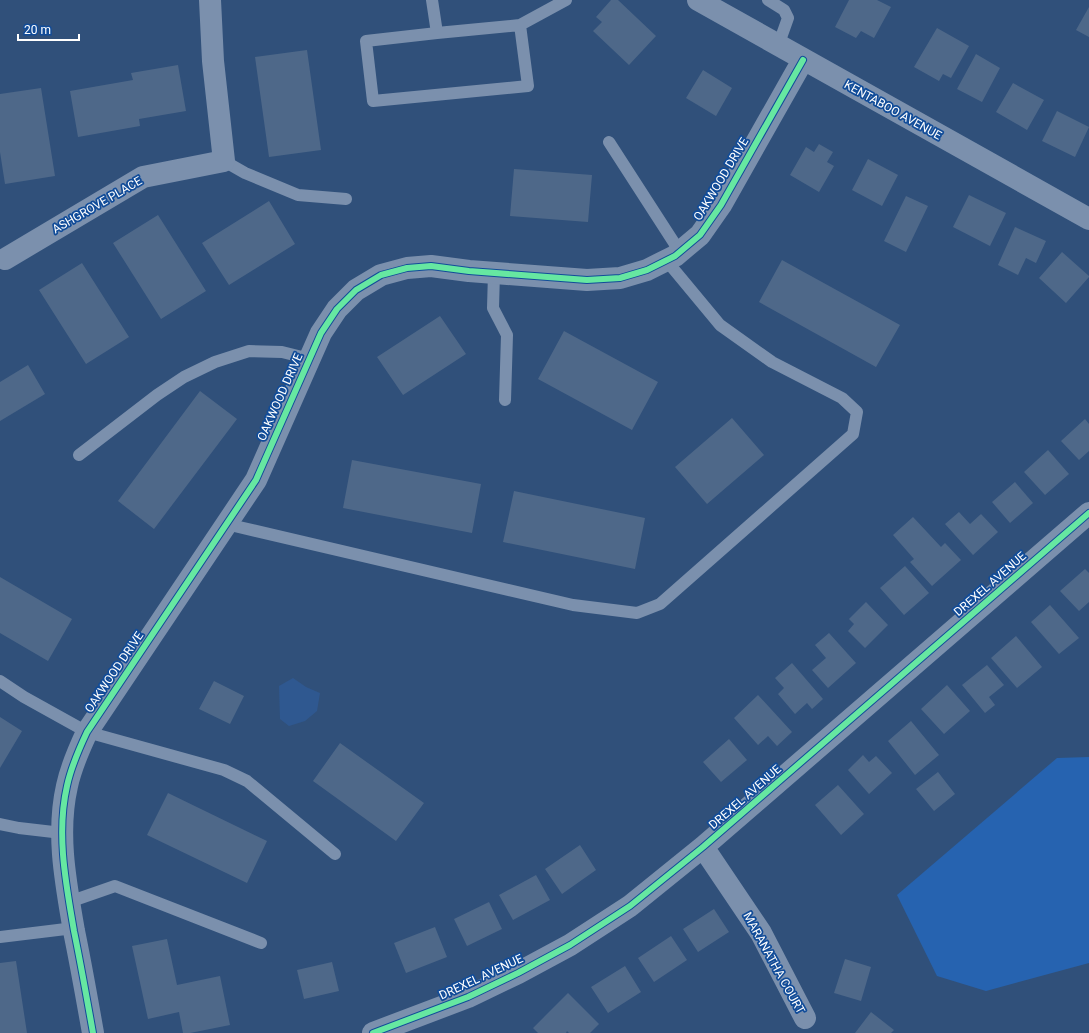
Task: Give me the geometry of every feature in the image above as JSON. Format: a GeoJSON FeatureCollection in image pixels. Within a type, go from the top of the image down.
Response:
{"type":"FeatureCollection","features":[{"type":"Feature","properties":{"kind":"street"},"geometry":{"type":"LineString","coordinates":[[210,0],[213,61],[224,161]]}},
{"type":"Feature","properties":{"kind":"street","name":"KENTABOO AVENUE"},"geometry":{"type":"LineString","coordinates":[[698,0],[1089,219]]}},
{"type":"Feature","properties":{"kind":"street","name":"OAKWOOD DRIVE"},"geometry":{"type":"LineString","coordinates":[[93,1033],[62,856],[62,818],[66,786],[77,753],[88,732],[256,480],[321,333],[337,309],[356,290],[381,275],[407,268],[431,266],[587,280],[620,278],[647,270],[673,256],[700,235],[720,205],[803,60]]}},
{"type":"Feature","properties":{"kind":"street","name":"ASHGROVE PLACE"},"geometry":{"type":"LineString","coordinates":[[5,259],[143,177],[224,161]]}},
{"type":"Feature","properties":{"kind":"street","name":"DREXEL AVENUE"},"geometry":{"type":"LineString","coordinates":[[373,1033],[468,997],[518,973],[570,945],[630,906],[703,847],[1089,513]]}},
{"type":"Feature","properties":{"kind":"street","name":"MARANATHA COURT"},"geometry":{"type":"LineString","coordinates":[[703,847],[761,933],[805,1018]]}},
{"type":"Feature","properties":{"kind":"lane"},"geometry":{"type":"LineString","coordinates":[[432,0],[437,33]]}},
{"type":"Feature","properties":{"kind":"lane"},"geometry":{"type":"LineString","coordinates":[[520,25],[528,86],[373,101],[366,41],[520,25],[566,0]]}},
{"type":"Feature","properties":{"kind":"lane"},"geometry":{"type":"LineString","coordinates":[[768,0],[784,10],[788,18],[778,46]]}},
{"type":"Feature","properties":{"kind":"lane"},"geometry":{"type":"LineString","coordinates":[[226,524],[573,605],[637,613],[660,604],[853,434],[857,412],[842,398],[772,362],[720,325],[673,256],[609,142]]}},
{"type":"Feature","properties":{"kind":"lane"},"geometry":{"type":"LineString","coordinates":[[224,161],[245,173],[298,196],[346,199]]}},
{"type":"Feature","properties":{"kind":"lane"},"geometry":{"type":"LineString","coordinates":[[494,272],[493,308],[507,335],[505,400]]}},
{"type":"Feature","properties":{"kind":"lane"},"geometry":{"type":"LineString","coordinates":[[79,455],[157,395],[184,377],[215,362],[249,351],[282,352],[310,359]]}},
{"type":"Feature","properties":{"kind":"lane"},"geometry":{"type":"LineString","coordinates":[[0,681],[24,697],[88,732],[224,770],[247,781],[334,854]]}},
{"type":"Feature","properties":{"kind":"lane"},"geometry":{"type":"LineString","coordinates":[[0,824],[19,828],[62,833]]}},
{"type":"Feature","properties":{"kind":"lane"},"geometry":{"type":"LineString","coordinates":[[69,902],[115,886],[261,942]]}},
{"type":"Feature","properties":{"kind":"lane"},"geometry":{"type":"LineString","coordinates":[[0,937],[74,928]]}},
{"type":"Feature","properties":{"kind":"shaded area"},"geometry":{"type":"Polygon","coordinates":[[[293,678],[306,687],[320,693],[317,711],[305,721],[289,726],[280,719],[279,686],[293,678]]]}},
{"type":"Feature","properties":{"kind":"shaded area"},"geometry":{"type":"Polygon","coordinates":[[[1089,757],[1089,963],[986,991],[937,976],[897,895],[1057,758],[1089,757]]]}},
{"type":"Feature","properties":{"kind":"building"},"geometry":{"type":"Polygon","coordinates":[[[611,0],[618,0],[656,36],[629,65],[593,31],[602,22],[596,17],[611,0]]]}},
{"type":"Feature","properties":{"kind":"building"},"geometry":{"type":"Polygon","coordinates":[[[849,0],[877,0],[891,7],[874,38],[861,31],[856,38],[835,27],[849,0]]]}},
{"type":"Feature","properties":{"kind":"building"},"geometry":{"type":"Polygon","coordinates":[[[1089,7],[1089,37],[1076,30],[1089,7]]]}},
{"type":"Feature","properties":{"kind":"building"},"geometry":{"type":"Polygon","coordinates":[[[937,28],[969,46],[951,78],[943,74],[939,81],[914,67],[937,28]]]}},
{"type":"Feature","properties":{"kind":"building"},"geometry":{"type":"Polygon","coordinates":[[[307,50],[321,150],[269,157],[255,57],[307,50]]]}},
{"type":"Feature","properties":{"kind":"building"},"geometry":{"type":"Polygon","coordinates":[[[976,54],[1000,68],[982,102],[957,89],[976,54]]]}},
{"type":"Feature","properties":{"kind":"building"},"geometry":{"type":"Polygon","coordinates":[[[178,65],[186,111],[139,119],[140,126],[78,137],[70,91],[133,80],[131,73],[178,65]]]}},
{"type":"Feature","properties":{"kind":"building"},"geometry":{"type":"Polygon","coordinates":[[[703,70],[732,88],[716,116],[686,98],[703,70]]]}},
{"type":"Feature","properties":{"kind":"building"},"geometry":{"type":"Polygon","coordinates":[[[1013,83],[1044,100],[1027,130],[996,112],[1013,83]]]}},
{"type":"Feature","properties":{"kind":"building"},"geometry":{"type":"Polygon","coordinates":[[[41,88],[55,176],[5,184],[0,152],[0,94],[41,88]]]}},
{"type":"Feature","properties":{"kind":"building"},"geometry":{"type":"Polygon","coordinates":[[[1057,111],[1089,127],[1075,157],[1042,141],[1057,111]]]}},
{"type":"Feature","properties":{"kind":"building"},"geometry":{"type":"Polygon","coordinates":[[[819,144],[833,152],[827,162],[834,166],[819,192],[790,175],[806,147],[814,152],[819,144]]]}},
{"type":"Feature","properties":{"kind":"building"},"geometry":{"type":"Polygon","coordinates":[[[868,159],[898,175],[882,206],[852,190],[868,159]]]}},
{"type":"Feature","properties":{"kind":"building"},"geometry":{"type":"Polygon","coordinates":[[[514,169],[592,175],[588,222],[510,216],[514,169]]]}},
{"type":"Feature","properties":{"kind":"building"},"geometry":{"type":"Polygon","coordinates":[[[969,195],[1006,213],[990,246],[953,227],[969,195]]]}},
{"type":"Feature","properties":{"kind":"building"},"geometry":{"type":"Polygon","coordinates":[[[906,196],[928,206],[906,252],[884,241],[906,196]]]}},
{"type":"Feature","properties":{"kind":"building"},"geometry":{"type":"Polygon","coordinates":[[[269,201],[295,244],[229,285],[202,243],[269,201]]]}},
{"type":"Feature","properties":{"kind":"building"},"geometry":{"type":"Polygon","coordinates":[[[158,215],[206,291],[161,319],[113,243],[158,215]]]}},
{"type":"Feature","properties":{"kind":"building"},"geometry":{"type":"Polygon","coordinates":[[[1015,227],[1046,241],[1036,263],[1026,258],[1018,275],[998,265],[1015,227]]]}},
{"type":"Feature","properties":{"kind":"building"},"geometry":{"type":"Polygon","coordinates":[[[1062,252],[1089,276],[1066,303],[1039,278],[1062,252]]]}},
{"type":"Feature","properties":{"kind":"building"},"geometry":{"type":"Polygon","coordinates":[[[782,260],[900,325],[876,367],[759,302],[782,260]]]}},
{"type":"Feature","properties":{"kind":"building"},"geometry":{"type":"Polygon","coordinates":[[[82,263],[129,337],[86,364],[39,290],[82,263]]]}},
{"type":"Feature","properties":{"kind":"building"},"geometry":{"type":"Polygon","coordinates":[[[440,316],[466,354],[403,395],[377,357],[440,316]]]}},
{"type":"Feature","properties":{"kind":"building"},"geometry":{"type":"Polygon","coordinates":[[[564,331],[658,382],[632,430],[538,379],[564,331]]]}},
{"type":"Feature","properties":{"kind":"building"},"geometry":{"type":"Polygon","coordinates":[[[28,365],[45,394],[0,421],[0,382],[28,365]]]}},
{"type":"Feature","properties":{"kind":"building"},"geometry":{"type":"Polygon","coordinates":[[[200,391],[237,419],[154,529],[118,501],[200,391]]]}},
{"type":"Feature","properties":{"kind":"building"},"geometry":{"type":"Polygon","coordinates":[[[732,418],[764,455],[707,504],[675,467],[732,418]]]}},
{"type":"Feature","properties":{"kind":"building"},"geometry":{"type":"Polygon","coordinates":[[[1085,419],[1089,424],[1089,451],[1079,460],[1061,441],[1085,419]]]}},
{"type":"Feature","properties":{"kind":"building"},"geometry":{"type":"Polygon","coordinates":[[[1048,450],[1069,474],[1045,495],[1024,472],[1048,450]]]}},
{"type":"Feature","properties":{"kind":"building"},"geometry":{"type":"Polygon","coordinates":[[[352,460],[481,484],[472,533],[343,508],[352,460]]]}},
{"type":"Feature","properties":{"kind":"building"},"geometry":{"type":"Polygon","coordinates":[[[1015,482],[1033,503],[1010,523],[992,502],[1015,482]]]}},
{"type":"Feature","properties":{"kind":"building"},"geometry":{"type":"Polygon","coordinates":[[[514,491],[645,518],[635,569],[503,542],[514,491]]]}},
{"type":"Feature","properties":{"kind":"building"},"geometry":{"type":"Polygon","coordinates":[[[959,512],[970,524],[981,514],[998,532],[973,555],[945,524],[959,512]]]}},
{"type":"Feature","properties":{"kind":"building"},"geometry":{"type":"Polygon","coordinates":[[[913,517],[941,547],[945,543],[961,560],[932,586],[910,562],[914,559],[893,535],[913,517]]]}},
{"type":"Feature","properties":{"kind":"building"},"geometry":{"type":"Polygon","coordinates":[[[905,566],[929,593],[904,615],[880,588],[905,566]]]}},
{"type":"Feature","properties":{"kind":"building"},"geometry":{"type":"Polygon","coordinates":[[[1085,569],[1089,573],[1089,602],[1079,611],[1060,591],[1085,569]]]}},
{"type":"Feature","properties":{"kind":"building"},"geometry":{"type":"Polygon","coordinates":[[[0,577],[72,619],[48,661],[0,633],[0,577]]]}},
{"type":"Feature","properties":{"kind":"building"},"geometry":{"type":"Polygon","coordinates":[[[866,602],[888,625],[865,648],[848,631],[854,624],[849,619],[866,602]]]}},
{"type":"Feature","properties":{"kind":"building"},"geometry":{"type":"Polygon","coordinates":[[[1050,605],[1079,638],[1059,654],[1031,622],[1050,605]]]}},
{"type":"Feature","properties":{"kind":"building"},"geometry":{"type":"Polygon","coordinates":[[[829,633],[856,663],[828,688],[812,670],[826,658],[815,645],[829,633]]]}},
{"type":"Feature","properties":{"kind":"building"},"geometry":{"type":"Polygon","coordinates":[[[1016,636],[1042,667],[1017,688],[991,658],[1016,636]]]}},
{"type":"Feature","properties":{"kind":"building"},"geometry":{"type":"Polygon","coordinates":[[[792,663],[823,699],[812,709],[807,703],[795,714],[778,694],[784,688],[775,678],[792,663]]]}},
{"type":"Feature","properties":{"kind":"building"},"geometry":{"type":"Polygon","coordinates":[[[987,665],[1004,685],[989,697],[995,705],[985,713],[962,685],[987,665]]]}},
{"type":"Feature","properties":{"kind":"building"},"geometry":{"type":"Polygon","coordinates":[[[214,681],[244,696],[230,724],[199,709],[214,681]]]}},
{"type":"Feature","properties":{"kind":"building"},"geometry":{"type":"Polygon","coordinates":[[[947,685],[970,711],[944,734],[921,709],[947,685]]]}},
{"type":"Feature","properties":{"kind":"building"},"geometry":{"type":"Polygon","coordinates":[[[758,695],[792,732],[777,746],[768,736],[758,745],[734,718],[758,695]]]}},
{"type":"Feature","properties":{"kind":"building"},"geometry":{"type":"Polygon","coordinates":[[[0,717],[22,731],[0,768],[0,717]]]}},
{"type":"Feature","properties":{"kind":"building"},"geometry":{"type":"Polygon","coordinates":[[[911,721],[939,755],[915,775],[888,741],[911,721]]]}},
{"type":"Feature","properties":{"kind":"building"},"geometry":{"type":"Polygon","coordinates":[[[729,739],[747,760],[721,782],[703,762],[729,739]]]}},
{"type":"Feature","properties":{"kind":"building"},"geometry":{"type":"Polygon","coordinates":[[[340,743],[424,803],[396,841],[313,781],[340,743]]]}},
{"type":"Feature","properties":{"kind":"building"},"geometry":{"type":"Polygon","coordinates":[[[863,755],[869,762],[876,756],[892,773],[869,794],[848,770],[863,755]]]}},
{"type":"Feature","properties":{"kind":"building"},"geometry":{"type":"Polygon","coordinates":[[[938,772],[955,794],[934,811],[916,789],[938,772]]]}},
{"type":"Feature","properties":{"kind":"building"},"geometry":{"type":"Polygon","coordinates":[[[838,785],[864,814],[841,835],[815,805],[838,785]]]}},
{"type":"Feature","properties":{"kind":"building"},"geometry":{"type":"Polygon","coordinates":[[[168,793],[267,841],[247,883],[147,835],[168,793]]]}},
{"type":"Feature","properties":{"kind":"building"},"geometry":{"type":"Polygon","coordinates":[[[580,845],[596,870],[562,894],[545,869],[580,845]]]}},
{"type":"Feature","properties":{"kind":"building"},"geometry":{"type":"Polygon","coordinates":[[[536,875],[550,900],[513,920],[499,895],[536,875]]]}},
{"type":"Feature","properties":{"kind":"building"},"geometry":{"type":"Polygon","coordinates":[[[489,902],[502,929],[467,946],[454,919],[489,902]]]}},
{"type":"Feature","properties":{"kind":"building"},"geometry":{"type":"Polygon","coordinates":[[[714,909],[729,932],[698,952],[683,929],[714,909]]]}},
{"type":"Feature","properties":{"kind":"building"},"geometry":{"type":"Polygon","coordinates":[[[435,927],[447,957],[406,973],[394,943],[435,927]]]}},
{"type":"Feature","properties":{"kind":"building"},"geometry":{"type":"Polygon","coordinates":[[[671,936],[687,960],[654,982],[638,958],[671,936]]]}},
{"type":"Feature","properties":{"kind":"building"},"geometry":{"type":"Polygon","coordinates":[[[167,939],[177,985],[220,976],[230,1025],[183,1033],[179,1012],[148,1019],[132,946],[167,939]]]}},
{"type":"Feature","properties":{"kind":"building"},"geometry":{"type":"Polygon","coordinates":[[[845,959],[871,967],[861,1001],[834,993],[845,959]]]}},
{"type":"Feature","properties":{"kind":"building"},"geometry":{"type":"Polygon","coordinates":[[[16,961],[27,1033],[0,1033],[0,963],[16,961]]]}},
{"type":"Feature","properties":{"kind":"building"},"geometry":{"type":"Polygon","coordinates":[[[332,962],[339,991],[304,999],[297,970],[332,962]]]}},
{"type":"Feature","properties":{"kind":"building"},"geometry":{"type":"Polygon","coordinates":[[[625,966],[641,992],[608,1013],[591,987],[625,966]]]}},
{"type":"Feature","properties":{"kind":"building"},"geometry":{"type":"Polygon","coordinates":[[[568,993],[599,1024],[590,1033],[569,1033],[567,1031],[566,1033],[538,1033],[533,1028],[568,993]]]}},
{"type":"Feature","properties":{"kind":"building"},"geometry":{"type":"Polygon","coordinates":[[[871,1012],[894,1030],[891,1033],[855,1033],[871,1012]]]}},
{"type":"Feature","properties":{"kind":"cycle path"},"geometry":{"type":"LineString","coordinates":[[93,1033],[71,913],[63,859],[62,822],[67,786],[73,765],[87,732],[256,480],[321,333],[337,309],[356,290],[381,275],[407,268],[431,266],[469,271],[587,280],[620,278],[647,270],[675,256],[700,235],[721,205],[803,60]]}},
{"type":"Feature","properties":{"kind":"cycle path"},"geometry":{"type":"LineString","coordinates":[[373,1033],[468,997],[518,973],[570,945],[630,906],[703,847],[1089,513]]}}]}
